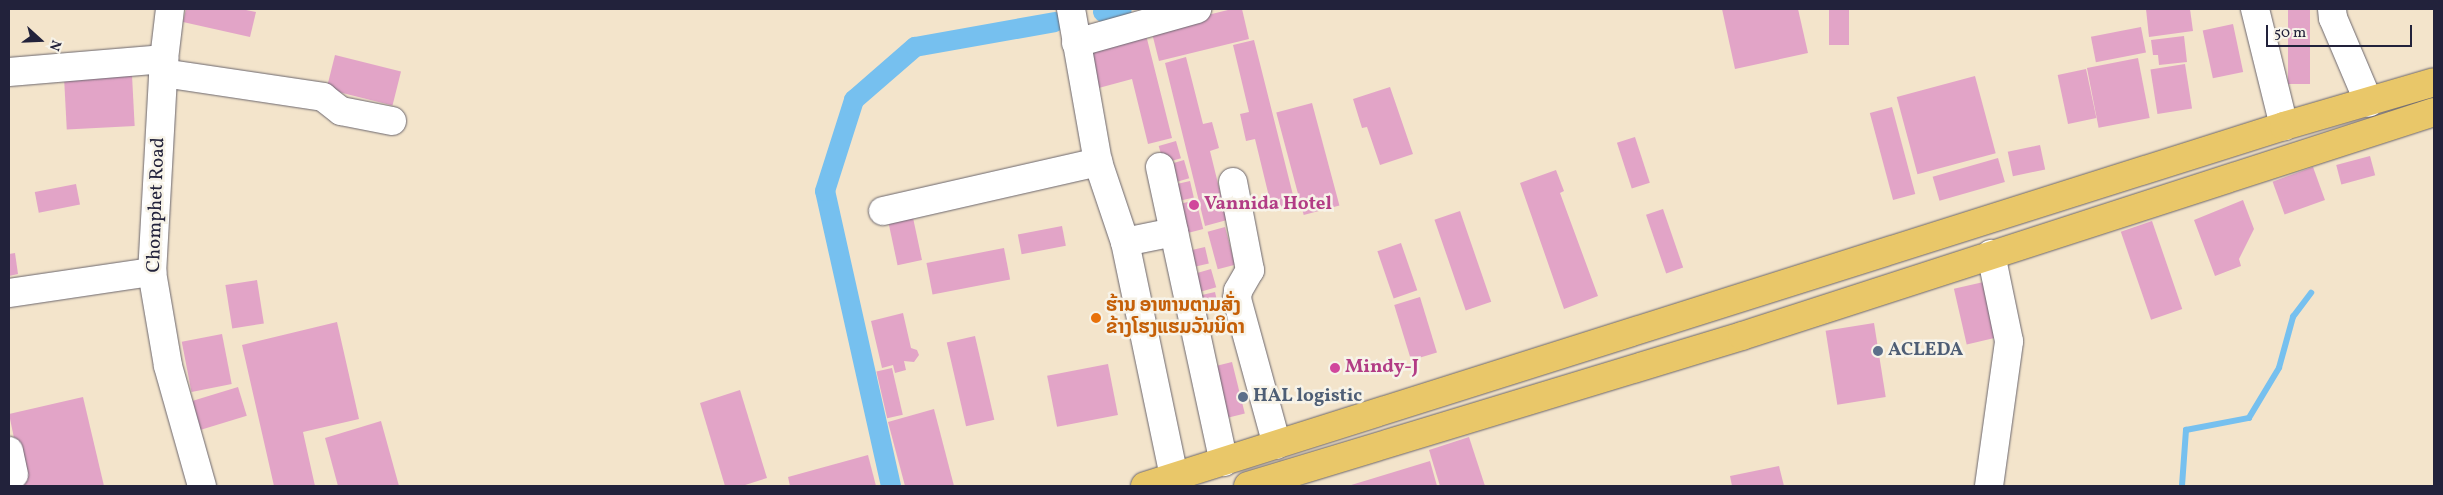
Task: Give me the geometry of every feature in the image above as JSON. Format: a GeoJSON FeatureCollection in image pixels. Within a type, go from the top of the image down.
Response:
{"type":"FeatureCollection","features":[{"type":"Feature","properties":{"kind":"main road"},"geometry":{"type":"LineString","coordinates":[[1145,486],[1176,482],[1224,462],[1277,445],[2284,126],[2434,82]]}},
{"type":"Feature","properties":{"kind":"main road"},"geometry":{"type":"LineString","coordinates":[[1248,486],[1742,336],[2434,112]]}},
{"type":"Feature","properties":{"kind":"street","name":"Chomphet Road"},"geometry":{"type":"LineString","coordinates":[[170,9],[164,66],[152,272],[168,366],[202,486]]}},
{"type":"Feature","properties":{"kind":"street"},"geometry":{"type":"LineString","coordinates":[[1071,9],[1098,162],[1125,242],[1176,482]]}},
{"type":"Feature","properties":{"kind":"street"},"geometry":{"type":"LineString","coordinates":[[1076,43],[1197,9]]}},
{"type":"Feature","properties":{"kind":"street"},"geometry":{"type":"LineString","coordinates":[[2255,9],[2284,126]]}},
{"type":"Feature","properties":{"kind":"street"},"geometry":{"type":"LineString","coordinates":[[2332,9],[2333,18],[2369,102]]}},
{"type":"Feature","properties":{"kind":"street"},"geometry":{"type":"LineString","coordinates":[[9,72],[164,66],[323,97],[341,111],[392,121]]}},
{"type":"Feature","properties":{"kind":"street"},"geometry":{"type":"LineString","coordinates":[[883,212],[1098,162]]}},
{"type":"Feature","properties":{"kind":"street"},"geometry":{"type":"LineString","coordinates":[[1160,167],[1224,462]]}},
{"type":"Feature","properties":{"kind":"street"},"geometry":{"type":"LineString","coordinates":[[1233,182],[1250,270],[1238,291],[1237,299],[1277,445]]}},
{"type":"Feature","properties":{"kind":"street"},"geometry":{"type":"LineString","coordinates":[[1125,242],[1174,232]]}},
{"type":"Feature","properties":{"kind":"street"},"geometry":{"type":"LineString","coordinates":[[1991,254],[2009,341],[1995,485]]}},
{"type":"Feature","properties":{"kind":"street"},"geometry":{"type":"LineString","coordinates":[[9,292],[152,272]]}},
{"type":"Feature","properties":{"kind":"building"},"geometry":{"type":"Polygon","coordinates":[[[186,9],[241,9],[256,12],[250,37],[183,22],[186,9]]]}},
{"type":"Feature","properties":{"kind":"building"},"geometry":{"type":"Polygon","coordinates":[[[1232,9],[1242,9],[1249,39],[1159,61],[1151,29],[1232,9]]]}},
{"type":"Feature","properties":{"kind":"building"},"geometry":{"type":"Polygon","coordinates":[[[1722,9],[1798,9],[1808,53],[1735,69],[1722,9]]]}},
{"type":"Feature","properties":{"kind":"building"},"geometry":{"type":"Polygon","coordinates":[[[1829,9],[1849,9],[1849,45],[1829,45],[1829,9]]]}},
{"type":"Feature","properties":{"kind":"building"},"geometry":{"type":"Polygon","coordinates":[[[2146,9],[2190,9],[2193,31],[2149,37],[2146,9]]]}},
{"type":"Feature","properties":{"kind":"building"},"geometry":{"type":"Polygon","coordinates":[[[2288,9],[2310,9],[2310,84],[2288,84],[2288,9]]]}},
{"type":"Feature","properties":{"kind":"building"},"geometry":{"type":"Polygon","coordinates":[[[2233,24],[2243,72],[2213,78],[2203,30],[2233,24]]]}},
{"type":"Feature","properties":{"kind":"building"},"geometry":{"type":"Polygon","coordinates":[[[1144,27],[1172,138],[1148,144],[1132,79],[1095,89],[1083,43],[1144,27]]]}},
{"type":"Feature","properties":{"kind":"building"},"geometry":{"type":"Polygon","coordinates":[[[2141,27],[2146,53],[2096,62],[2091,37],[2141,27]]]}},
{"type":"Feature","properties":{"kind":"building"},"geometry":{"type":"Polygon","coordinates":[[[2184,36],[2187,62],[2159,65],[2158,55],[2153,55],[2151,40],[2184,36]]]}},
{"type":"Feature","properties":{"kind":"building"},"geometry":{"type":"Polygon","coordinates":[[[1254,40],[1295,203],[1272,209],[1255,139],[1246,141],[1240,114],[1249,112],[1233,45],[1254,40]]]}},
{"type":"Feature","properties":{"kind":"building"},"geometry":{"type":"Polygon","coordinates":[[[335,55],[401,71],[393,105],[327,89],[335,55]]]}},
{"type":"Feature","properties":{"kind":"building"},"geometry":{"type":"Polygon","coordinates":[[[1186,57],[1203,124],[1212,122],[1219,148],[1210,151],[1227,220],[1205,226],[1165,63],[1186,57]]]}},
{"type":"Feature","properties":{"kind":"building"},"geometry":{"type":"Polygon","coordinates":[[[2138,58],[2150,118],[2099,128],[2087,68],[2138,58]]]}},
{"type":"Feature","properties":{"kind":"building"},"geometry":{"type":"Polygon","coordinates":[[[2185,64],[2192,108],[2157,114],[2150,69],[2185,64]]]}},
{"type":"Feature","properties":{"kind":"building"},"geometry":{"type":"Polygon","coordinates":[[[2086,69],[2096,118],[2068,124],[2058,75],[2086,69]]]}},
{"type":"Feature","properties":{"kind":"building"},"geometry":{"type":"Polygon","coordinates":[[[132,75],[135,126],[67,129],[64,79],[132,75]]]}},
{"type":"Feature","properties":{"kind":"building"},"geometry":{"type":"Polygon","coordinates":[[[1975,76],[1996,153],[1917,174],[1897,97],[1975,76]]]}},
{"type":"Feature","properties":{"kind":"building"},"geometry":{"type":"Polygon","coordinates":[[[1390,87],[1413,154],[1380,165],[1367,127],[1362,128],[1353,99],[1390,87]]]}},
{"type":"Feature","properties":{"kind":"building"},"geometry":{"type":"Polygon","coordinates":[[[1312,103],[1339,205],[1304,215],[1276,113],[1312,103]]]}},
{"type":"Feature","properties":{"kind":"building"},"geometry":{"type":"Polygon","coordinates":[[[1892,107],[1915,194],[1893,200],[1870,113],[1892,107]]]}},
{"type":"Feature","properties":{"kind":"building"},"geometry":{"type":"Polygon","coordinates":[[[1635,137],[1650,183],[1632,189],[1617,143],[1635,137]]]}},
{"type":"Feature","properties":{"kind":"building"},"geometry":{"type":"Polygon","coordinates":[[[1176,141],[1181,158],[1164,163],[1159,146],[1176,141]]]}},
{"type":"Feature","properties":{"kind":"building"},"geometry":{"type":"Polygon","coordinates":[[[2040,145],[2045,169],[2013,176],[2008,152],[2040,145]]]}},
{"type":"Feature","properties":{"kind":"building"},"geometry":{"type":"Polygon","coordinates":[[[2370,156],[2375,175],[2341,184],[2336,165],[2370,156]]]}},
{"type":"Feature","properties":{"kind":"building"},"geometry":{"type":"Polygon","coordinates":[[[1998,158],[2005,182],[1940,201],[1933,177],[1998,158]]]}},
{"type":"Feature","properties":{"kind":"building"},"geometry":{"type":"Polygon","coordinates":[[[1184,160],[1189,178],[1172,183],[1167,165],[1184,160]]]}},
{"type":"Feature","properties":{"kind":"building"},"geometry":{"type":"Polygon","coordinates":[[[2313,167],[2325,200],[2285,215],[2273,182],[2313,167]]]}},
{"type":"Feature","properties":{"kind":"building"},"geometry":{"type":"Polygon","coordinates":[[[1556,170],[1564,191],[1560,193],[1598,296],[1564,309],[1520,183],[1556,170]]]}},
{"type":"Feature","properties":{"kind":"building"},"geometry":{"type":"Polygon","coordinates":[[[1190,181],[1194,198],[1176,202],[1172,185],[1190,181]]]}},
{"type":"Feature","properties":{"kind":"building"},"geometry":{"type":"Polygon","coordinates":[[[76,184],[80,205],[39,213],[35,192],[76,184]]]}},
{"type":"Feature","properties":{"kind":"building"},"geometry":{"type":"Polygon","coordinates":[[[1196,200],[1203,229],[1184,234],[1177,205],[1196,200]]]}},
{"type":"Feature","properties":{"kind":"building"},"geometry":{"type":"Polygon","coordinates":[[[2243,200],[2254,229],[2239,259],[2241,266],[2215,276],[2194,220],[2243,200]]]}},
{"type":"Feature","properties":{"kind":"building"},"geometry":{"type":"Polygon","coordinates":[[[1663,209],[1683,268],[1666,273],[1646,215],[1663,209]]]}},
{"type":"Feature","properties":{"kind":"building"},"geometry":{"type":"Polygon","coordinates":[[[1460,211],[1491,302],[1466,311],[1434,220],[1460,211]]]}},
{"type":"Feature","properties":{"kind":"building"},"geometry":{"type":"Polygon","coordinates":[[[912,213],[922,260],[898,265],[888,218],[912,213]]]}},
{"type":"Feature","properties":{"kind":"building"},"geometry":{"type":"Polygon","coordinates":[[[2152,221],[2182,309],[2151,320],[2121,232],[2152,221]]]}},
{"type":"Feature","properties":{"kind":"building"},"geometry":{"type":"Polygon","coordinates":[[[1062,226],[1066,246],[1022,254],[1018,235],[1062,226]]]}},
{"type":"Feature","properties":{"kind":"building"},"geometry":{"type":"Polygon","coordinates":[[[1225,227],[1235,265],[1218,269],[1208,232],[1225,227]]]}},
{"type":"Feature","properties":{"kind":"building"},"geometry":{"type":"Polygon","coordinates":[[[1401,243],[1417,290],[1394,298],[1377,251],[1401,243]]]}},
{"type":"Feature","properties":{"kind":"building"},"geometry":{"type":"Polygon","coordinates":[[[1205,247],[1209,264],[1191,268],[1187,251],[1205,247]]]}},
{"type":"Feature","properties":{"kind":"building"},"geometry":{"type":"Polygon","coordinates":[[[1004,248],[1010,279],[933,294],[926,263],[1004,248]]]}},
{"type":"Feature","properties":{"kind":"building"},"geometry":{"type":"Polygon","coordinates":[[[15,253],[18,274],[9,276],[9,254],[15,253]]]}},
{"type":"Feature","properties":{"kind":"building"},"geometry":{"type":"Polygon","coordinates":[[[1211,269],[1216,287],[1199,292],[1194,274],[1211,269]]]}},
{"type":"Feature","properties":{"kind":"building"},"geometry":{"type":"Polygon","coordinates":[[[257,280],[264,323],[232,328],[225,285],[257,280]]]}},
{"type":"Feature","properties":{"kind":"building"},"geometry":{"type":"Polygon","coordinates":[[[1988,281],[2001,337],[1967,344],[1954,289],[1988,281]]]}},
{"type":"Feature","properties":{"kind":"building"},"geometry":{"type":"Polygon","coordinates":[[[1215,292],[1219,310],[1201,314],[1196,296],[1215,292]]]}},
{"type":"Feature","properties":{"kind":"building"},"geometry":{"type":"Polygon","coordinates":[[[1420,297],[1437,352],[1411,360],[1394,305],[1420,297]]]}},
{"type":"Feature","properties":{"kind":"building"},"geometry":{"type":"Polygon","coordinates":[[[903,313],[911,348],[917,350],[919,355],[914,362],[904,361],[906,370],[895,373],[893,365],[882,368],[871,321],[903,313]]]}},
{"type":"Feature","properties":{"kind":"building"},"geometry":{"type":"Polygon","coordinates":[[[337,322],[359,419],[303,432],[315,486],[274,486],[242,345],[337,322]]]}},
{"type":"Feature","properties":{"kind":"building"},"geometry":{"type":"Polygon","coordinates":[[[1874,323],[1886,397],[1837,405],[1826,331],[1874,323]]]}},
{"type":"Feature","properties":{"kind":"building"},"geometry":{"type":"Polygon","coordinates":[[[222,334],[232,384],[191,392],[182,342],[222,334]]]}},
{"type":"Feature","properties":{"kind":"building"},"geometry":{"type":"Polygon","coordinates":[[[975,336],[994,420],[966,426],[947,343],[975,336]]]}},
{"type":"Feature","properties":{"kind":"building"},"geometry":{"type":"Polygon","coordinates":[[[1232,362],[1245,413],[1218,420],[1205,369],[1232,362]]]}},
{"type":"Feature","properties":{"kind":"building"},"geometry":{"type":"Polygon","coordinates":[[[1108,364],[1118,415],[1057,427],[1047,376],[1108,364]]]}},
{"type":"Feature","properties":{"kind":"building"},"geometry":{"type":"Polygon","coordinates":[[[892,368],[903,415],[887,418],[876,372],[892,368]]]}},
{"type":"Feature","properties":{"kind":"building"},"geometry":{"type":"Polygon","coordinates":[[[238,387],[247,416],[196,431],[187,402],[238,387]]]}},
{"type":"Feature","properties":{"kind":"building"},"geometry":{"type":"Polygon","coordinates":[[[740,390],[767,478],[742,486],[725,486],[700,403],[740,390]]]}},
{"type":"Feature","properties":{"kind":"building"},"geometry":{"type":"Polygon","coordinates":[[[83,397],[104,486],[24,486],[9,414],[83,397]]]}},
{"type":"Feature","properties":{"kind":"building"},"geometry":{"type":"Polygon","coordinates":[[[934,409],[954,486],[905,486],[888,422],[934,409]]]}},
{"type":"Feature","properties":{"kind":"building"},"geometry":{"type":"Polygon","coordinates":[[[381,421],[399,486],[338,486],[325,438],[381,421]]]}},
{"type":"Feature","properties":{"kind":"building"},"geometry":{"type":"Polygon","coordinates":[[[1469,437],[1485,486],[1440,486],[1429,450],[1469,437]]]}},
{"type":"Feature","properties":{"kind":"building"},"geometry":{"type":"Polygon","coordinates":[[[868,455],[876,486],[790,486],[788,477],[868,455]]]}},
{"type":"Feature","properties":{"kind":"building"},"geometry":{"type":"Polygon","coordinates":[[[1430,461],[1437,486],[1348,486],[1430,461]]]}},
{"type":"Feature","properties":{"kind":"building"},"geometry":{"type":"Polygon","coordinates":[[[1779,466],[1784,486],[1732,486],[1730,476],[1779,466]]]}},
{"type":"Feature","properties":{"kind":"waterway"},"geometry":{"type":"LineString","coordinates":[[1103,12],[1122,9]]}},
{"type":"Feature","properties":{"kind":"waterway"},"geometry":{"type":"LineString","coordinates":[[891,486],[825,191],[854,100],[915,47],[1055,22]]}},
{"type":"Feature","properties":{"kind":"waterway"},"geometry":{"type":"LineString","coordinates":[[2182,486],[2186,430],[2249,418],[2279,368],[2293,317],[2311,293]]}},
{"type":"Feature","properties":{"kind":"place","name":"Vannida Hotel"},"geometry":{"type":"Point","coordinates":[1194,205]}},
{"type":"Feature","properties":{"kind":"place","name":"ຮ້ານ ອາຫານຕາມສັ່ງ ຂ້າງໂຮງແຮມວັນນິດາ"},"geometry":{"type":"Point","coordinates":[1096,318]}},
{"type":"Feature","properties":{"kind":"place","name":"ACLEDA"},"geometry":{"type":"Point","coordinates":[1878,351]}},
{"type":"Feature","properties":{"kind":"place","name":"Mindy-J"},"geometry":{"type":"Point","coordinates":[1335,368]}},
{"type":"Feature","properties":{"kind":"place","name":"HAL logistic"},"geometry":{"type":"Point","coordinates":[1243,397]}}]}
